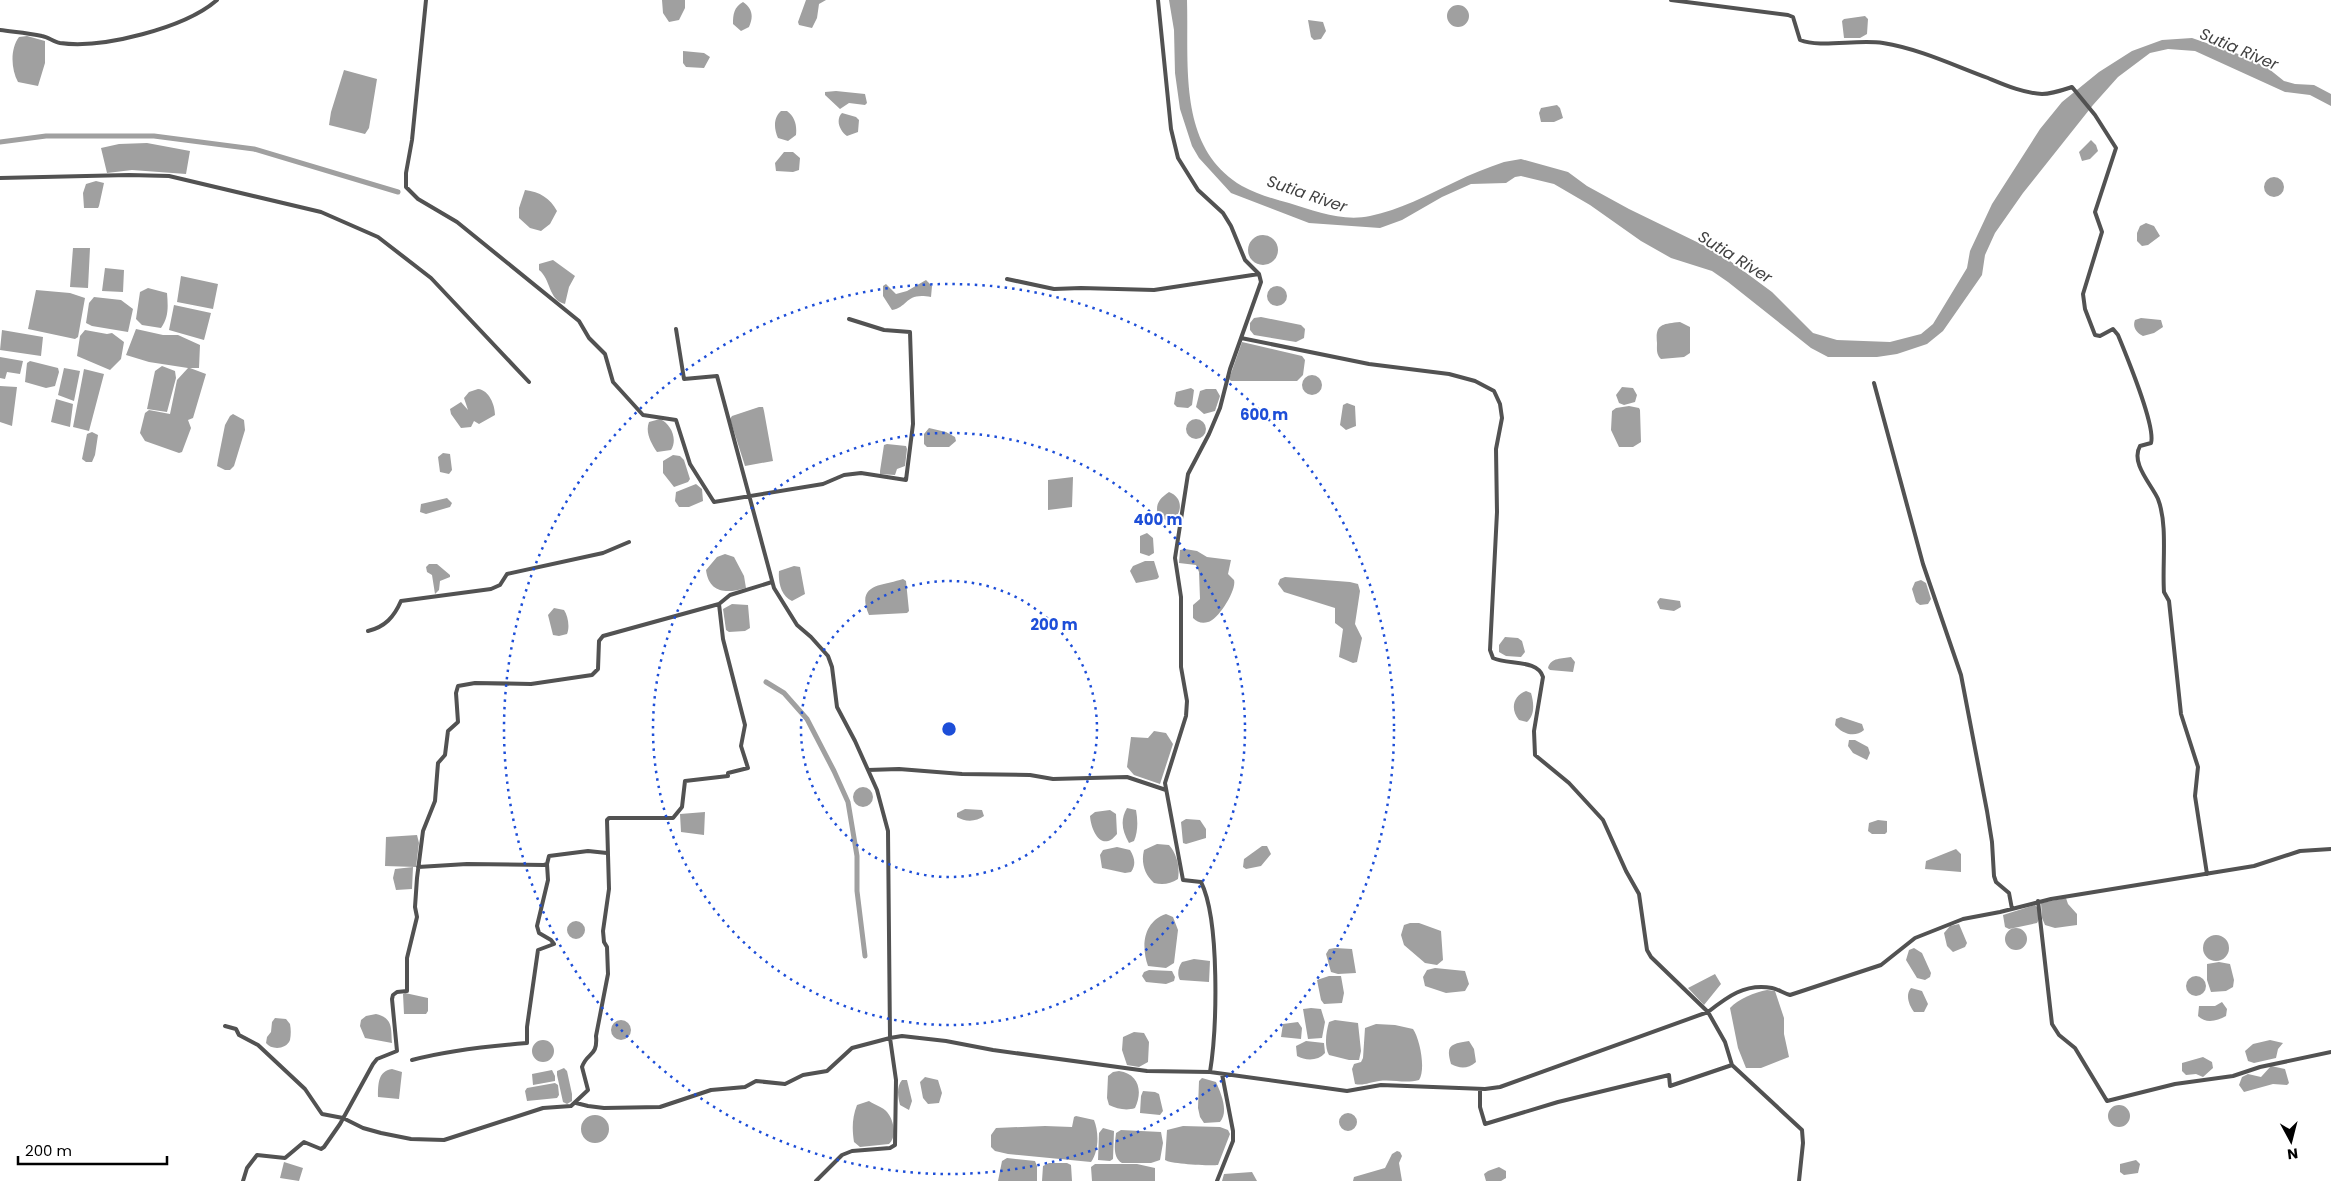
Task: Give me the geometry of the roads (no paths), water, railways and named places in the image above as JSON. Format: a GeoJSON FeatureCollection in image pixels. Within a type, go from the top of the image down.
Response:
{"type":"FeatureCollection","features":[{"type":"Feature","properties":{"kind":"street"},"geometry":{"type":"LineString","coordinates":[[0,30],[44,36],[58,43],[123,40],[185,19],[210,6],[217,0]]}},
{"type":"Feature","properties":{"kind":"street"},"geometry":{"type":"LineString","coordinates":[[426,0],[406,187],[418,199],[457,222],[579,321],[590,338],[605,354],[613,382],[643,415],[676,420],[690,464],[714,502],[822,484],[844,475],[861,473],[906,480],[913,424],[910,332],[884,330],[867,323],[849,319]]}},
{"type":"Feature","properties":{"kind":"street"},"geometry":{"type":"LineString","coordinates":[[1158,0],[1171,129],[1178,158],[1198,190],[1223,213],[1231,226],[1245,260],[1259,274],[1261,282],[1230,369],[1220,408],[1188,474],[1175,558],[1181,597],[1181,668],[1187,709],[1165,783],[1183,880],[1200,882],[1208,902],[1214,955],[1214,1046],[1210,1072]]}},
{"type":"Feature","properties":{"kind":"street"},"geometry":{"type":"LineString","coordinates":[[1671,0],[1793,16],[1800,40],[1805,42],[1822,44],[1859,41],[1893,46],[1930,56],[2026,92],[2044,94],[2072,87],[2095,115],[2116,148],[2095,212],[2102,232],[2083,294],[2085,309],[2095,336],[2100,336],[2113,329],[2118,335],[2140,391],[2151,430],[2151,443],[2140,446],[2137,453],[2143,473],[2159,501],[2164,592],[2169,601],[2180,714],[2198,767],[2194,796],[2207,874]]}},
{"type":"Feature","properties":{"kind":"street"},"geometry":{"type":"LineString","coordinates":[[0,178],[169,176],[321,212],[378,237],[431,278],[529,382]]}},
{"type":"Feature","properties":{"kind":"street"},"geometry":{"type":"LineString","coordinates":[[1007,279],[1054,289],[1154,290],[1259,274]]}},
{"type":"Feature","properties":{"kind":"street"},"geometry":{"type":"LineString","coordinates":[[676,329],[684,379],[717,376],[774,588],[797,625],[828,656],[832,667],[837,707],[877,790],[888,830],[890,1038],[896,1080],[895,1145],[890,1148],[852,1151],[842,1155],[816,1181]]}},
{"type":"Feature","properties":{"kind":"street"},"geometry":{"type":"LineString","coordinates":[[1241,338],[1369,364],[1449,374],[1475,381],[1494,391],[1500,404],[1502,418],[1496,449],[1497,512],[1490,650],[1493,658],[1500,661],[1537,667],[1542,672],[1543,677],[1534,731],[1535,755],[1569,784],[1603,820],[1639,894],[1647,950],[1651,957],[1708,1012],[1725,1042],[1732,1065],[1802,1130],[1804,1143],[1799,1181]]}},
{"type":"Feature","properties":{"kind":"street"},"geometry":{"type":"LineString","coordinates":[[1874,383],[1923,564],[1962,675],[1990,827],[1994,876],[1996,882],[2009,893],[2012,909]]}},
{"type":"Feature","properties":{"kind":"street"},"geometry":{"type":"LineString","coordinates":[[368,631],[378,628],[392,618],[401,601],[491,589],[500,585],[508,574],[603,553],[629,542]]}},
{"type":"Feature","properties":{"kind":"street"},"geometry":{"type":"LineString","coordinates":[[243,1181],[247,1168],[257,1155],[285,1158],[304,1142],[323,1148],[343,1118],[373,1064],[397,1051],[392,995],[397,992],[407,991],[408,952],[416,917],[418,866],[423,831],[436,794],[438,763],[445,755],[449,729],[458,722],[456,693],[458,686],[475,683],[531,684],[592,675],[598,669],[599,641],[603,636],[719,604],[730,596],[772,582]]}},
{"type":"Feature","properties":{"kind":"street"},"geometry":{"type":"LineString","coordinates":[[225,1026],[236,1029],[240,1035],[258,1044],[305,1089],[322,1114],[343,1118],[363,1128],[382,1133],[411,1139],[439,1141],[462,1136],[543,1108],[565,1107],[576,1103],[588,1090],[582,1067],[586,1059],[594,1054],[597,1046],[596,1036],[608,974],[607,947],[604,942],[603,932],[609,890],[607,852],[609,818],[672,818],[682,807],[685,781],[728,776],[728,773],[748,768],[741,746],[745,725],[723,640],[719,604]]}},
{"type":"Feature","properties":{"kind":"street"},"geometry":{"type":"LineString","coordinates":[[868,770],[899,769],[962,774],[1030,775],[1053,780],[1127,777],[1166,790]]}},
{"type":"Feature","properties":{"kind":"street"},"geometry":{"type":"LineString","coordinates":[[576,1103],[604,1108],[660,1107],[711,1090],[745,1087],[756,1081],[785,1084],[802,1075],[827,1071],[852,1048],[902,1036],[1146,1072],[1210,1072],[1347,1091],[1381,1085],[1480,1090],[1500,1087],[1708,1012],[1726,997],[1742,990],[1761,986],[1773,988],[1790,995],[1830,980],[1858,974],[1880,965],[1915,938],[1963,919],[2038,902],[2254,866],[2300,851],[2331,849]]}},
{"type":"Feature","properties":{"kind":"street"},"geometry":{"type":"LineString","coordinates":[[412,1060],[460,1051],[527,1043],[527,1026],[538,950],[554,944],[539,933],[537,926],[548,880],[547,864],[549,856],[588,851],[607,852]]}},
{"type":"Feature","properties":{"kind":"street"},"geometry":{"type":"LineString","coordinates":[[418,866],[547,864]]}},
{"type":"Feature","properties":{"kind":"street"},"geometry":{"type":"LineString","coordinates":[[2038,902],[2052,1024],[2059,1035],[2075,1048],[2107,1101],[2174,1084],[2233,1076],[2260,1067],[2331,1052]]}},
{"type":"Feature","properties":{"kind":"street"},"geometry":{"type":"LineString","coordinates":[[1480,1090],[1480,1107],[1485,1124],[1558,1102],[1669,1075],[1670,1086],[1732,1065]]}},
{"type":"Feature","properties":{"kind":"street"},"geometry":{"type":"LineString","coordinates":[[1217,1181],[1233,1141],[1222,1074]]}},
{"type":"Feature","properties":{"kind":"waterway"},"geometry":{"type":"LineString","coordinates":[[0,142],[46,136],[154,136],[254,149],[398,192]]}},
{"type":"Feature","properties":{"kind":"waterway"},"geometry":{"type":"LineString","coordinates":[[766,682],[784,693],[807,719],[848,802],[857,856],[857,891],[865,956]]}},
{"type":"Feature","properties":{"kind":"water label","name":"Sutia River"},"geometry":{"type":"Point","coordinates":[2239,49]}},
{"type":"Feature","properties":{"kind":"water label","name":"Sutia River"},"geometry":{"type":"Point","coordinates":[1307,194]}},
{"type":"Feature","properties":{"kind":"water label","name":"Sutia River"},"geometry":{"type":"Point","coordinates":[1735,257]}}]}
